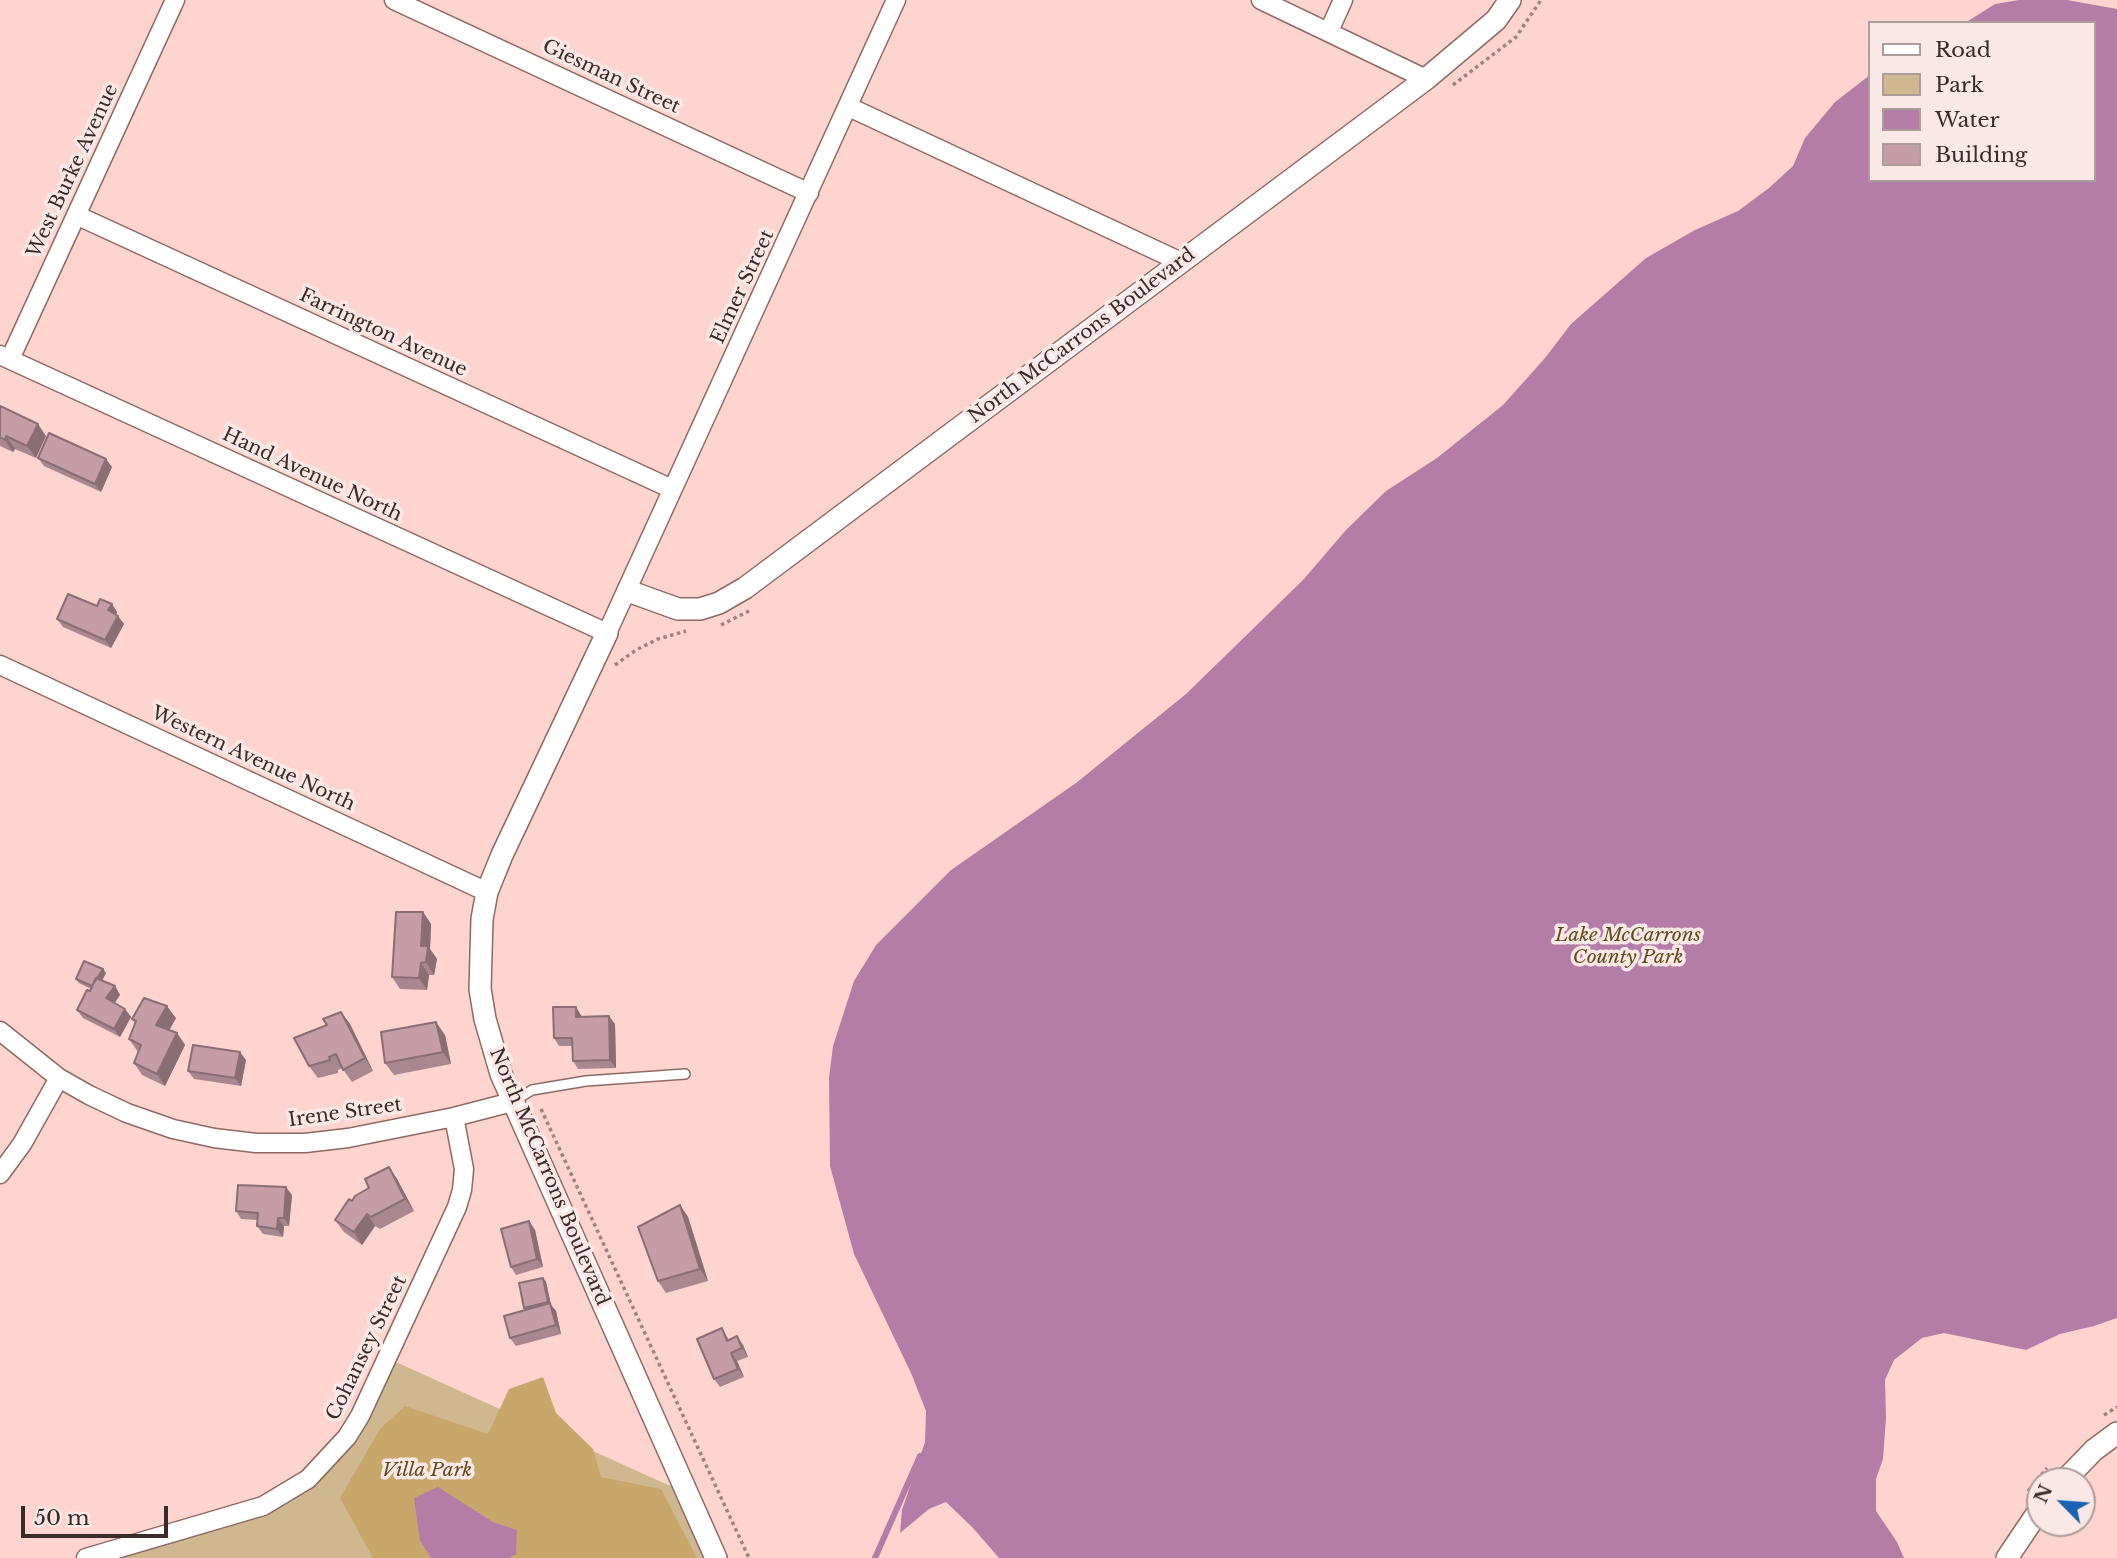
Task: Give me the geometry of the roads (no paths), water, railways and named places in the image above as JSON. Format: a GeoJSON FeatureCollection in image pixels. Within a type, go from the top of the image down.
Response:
{"type":"FeatureCollection","features":[{"type":"Feature","properties":{"kind":"street","name":"West Burke Avenue"},"geometry":{"type":"LineString","coordinates":[[5,357],[76,215],[175,0]]}},
{"type":"Feature","properties":{"kind":"street","name":"Giesman Street"},"geometry":{"type":"LineString","coordinates":[[394,0],[809,193]]}},
{"type":"Feature","properties":{"kind":"street","name":"Elmer Street"},"geometry":{"type":"LineString","coordinates":[[607,633],[896,0]]}},
{"type":"Feature","properties":{"kind":"street"},"geometry":{"type":"LineString","coordinates":[[1261,0],[1426,79]]}},
{"type":"Feature","properties":{"kind":"street"},"geometry":{"type":"LineString","coordinates":[[1329,31],[1343,0]]}},
{"type":"Feature","properties":{"kind":"street","name":"North McCarrons Boulevard"},"geometry":{"type":"LineString","coordinates":[[628,591],[678,609],[701,609],[719,603],[745,588],[1426,79],[1496,20],[1510,0]]}},
{"type":"Feature","properties":{"kind":"street"},"geometry":{"type":"LineString","coordinates":[[849,107],[1181,262]]}},
{"type":"Feature","properties":{"kind":"street","name":"Farrington Avenue"},"geometry":{"type":"LineString","coordinates":[[76,215],[672,489]]}},
{"type":"Feature","properties":{"kind":"street","name":"Hand Avenue North"},"geometry":{"type":"LineString","coordinates":[[5,357],[607,633]]}},
{"type":"Feature","properties":{"kind":"street","name":"North McCarrons Boulevard"},"geometry":{"type":"LineString","coordinates":[[607,633],[502,855],[488,892],[482,919],[480,989],[492,1047],[512,1102],[716,1558]]}},
{"type":"Feature","properties":{"kind":"street","name":"Western Avenue North"},"geometry":{"type":"LineString","coordinates":[[0,665],[488,892]]}},
{"type":"Feature","properties":{"kind":"street","name":"Irene Street"},"geometry":{"type":"LineString","coordinates":[[0,1031],[59,1079],[127,1113],[173,1129],[214,1138],[256,1143],[305,1143],[348,1138],[454,1117],[512,1102]]}},
{"type":"Feature","properties":{"kind":"street"},"geometry":{"type":"LineString","coordinates":[[0,1174],[22,1144],[59,1079]]}},
{"type":"Feature","properties":{"kind":"street","name":"Cohansey Street"},"geometry":{"type":"LineString","coordinates":[[86,1558],[263,1506],[308,1479],[347,1437],[360,1416],[457,1207],[464,1169],[454,1117]]}},
{"type":"Feature","properties":{"kind":"street"},"geometry":{"type":"LineString","coordinates":[[2078,1467],[2094,1450],[2117,1433]]}},
{"type":"Feature","properties":{"kind":"street"},"geometry":{"type":"LineString","coordinates":[[2007,1558],[2026,1530]]}},
{"type":"Feature","properties":{"kind":"lane"},"geometry":{"type":"LineString","coordinates":[[512,1102],[532,1090],[586,1081],[685,1074]]}},
{"type":"Feature","properties":{"kind":"water","name":"Lake McCarrons County Park"},"geometry":{"type":"Polygon","coordinates":[[[2019,0],[2067,0],[2117,9],[2117,1318],[2060,1334],[2026,1350],[1944,1333],[1922,1338],[1894,1360],[1885,1380],[1886,1418],[1883,1459],[1876,1479],[1876,1511],[1897,1542],[1904,1558],[999,1558],[946,1502],[929,1509],[900,1533],[902,1510],[925,1442],[926,1411],[911,1373],[854,1254],[830,1166],[829,1078],[833,1046],[854,981],[876,945],[951,870],[1076,783],[1186,694],[1303,580],[1346,530],[1386,491],[1437,458],[1503,405],[1571,324],[1646,258],[1695,230],[1738,211],[1769,188],[1793,166],[1805,138],[1835,102],[1868,77],[1868,182],[2096,182],[2096,21],[1968,21],[1995,4],[2019,0]]]}},
{"type":"Feature","properties":{"kind":"water"},"geometry":{"type":"Polygon","coordinates":[[[438,1487],[493,1522],[517,1530],[516,1554],[509,1558],[431,1558],[420,1541],[414,1498],[438,1487]]]}},
{"type":"Feature","properties":{"kind":"waterway"},"geometry":{"type":"LineString","coordinates":[[875,1558],[920,1456]]}},
{"type":"Feature","properties":{"kind":"park label","name":"Villa Park"},"geometry":{"type":"Point","coordinates":[427,1471]}}]}
